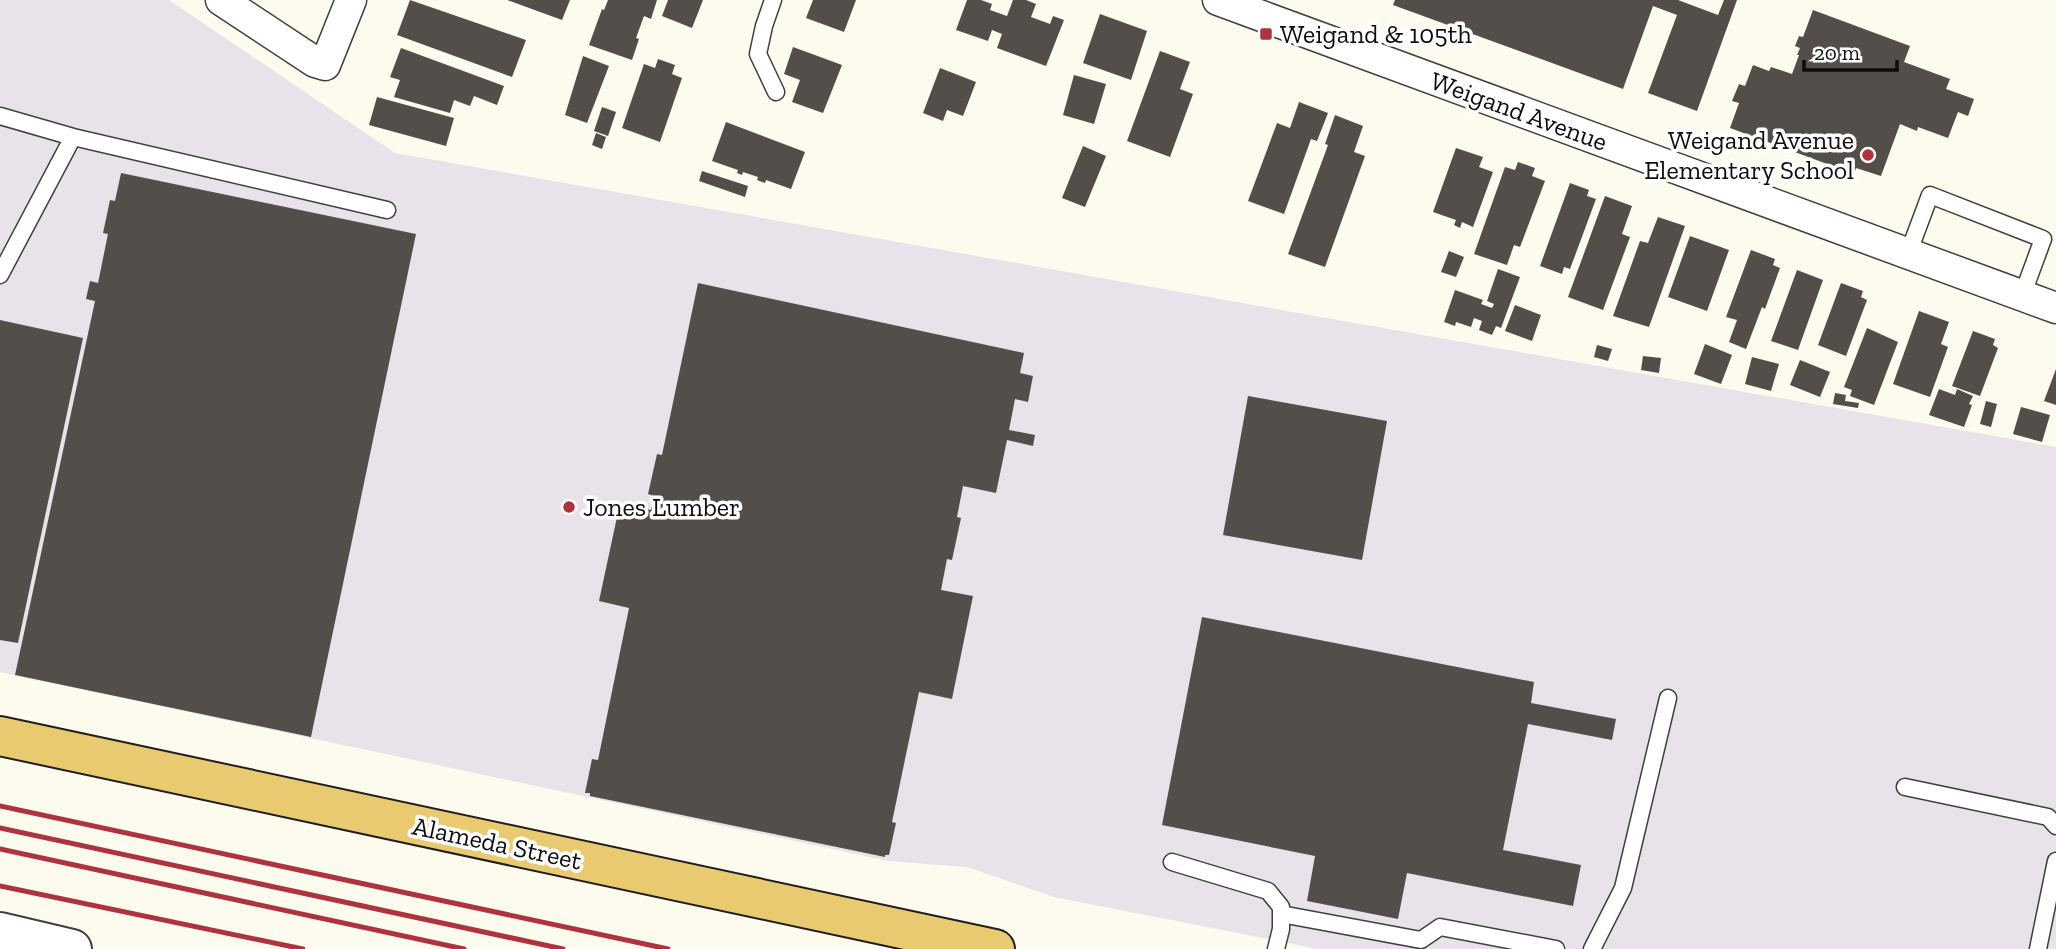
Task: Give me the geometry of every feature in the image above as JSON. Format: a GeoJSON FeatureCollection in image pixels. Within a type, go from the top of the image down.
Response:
{"type":"FeatureCollection","features":[{"type":"Feature","properties":{"kind":"main road","name":"Alameda Street"},"geometry":{"type":"LineString","coordinates":[[0,736],[995,949]]}},
{"type":"Feature","properties":{"kind":"street"},"geometry":{"type":"LineString","coordinates":[[220,0],[315,62],[325,65],[351,0]]}},
{"type":"Feature","properties":{"kind":"street","name":"Weigand Avenue"},"geometry":{"type":"LineString","coordinates":[[1218,0],[1276,10],[1908,254],[2056,308]]}},
{"type":"Feature","properties":{"kind":"street"},"geometry":{"type":"LineString","coordinates":[[0,932],[63,948]]}},
{"type":"Feature","properties":{"kind":"lane"},"geometry":{"type":"LineString","coordinates":[[773,0],[758,54],[776,92]]}},
{"type":"Feature","properties":{"kind":"lane"},"geometry":{"type":"LineString","coordinates":[[0,116],[73,137],[387,210]]}},
{"type":"Feature","properties":{"kind":"lane"},"geometry":{"type":"LineString","coordinates":[[0,275],[73,137]]}},
{"type":"Feature","properties":{"kind":"lane"},"geometry":{"type":"LineString","coordinates":[[1908,254],[1930,195],[2043,239],[2022,296]]}},
{"type":"Feature","properties":{"kind":"lane"},"geometry":{"type":"LineString","coordinates":[[1592,949],[1623,888],[1668,698]]}},
{"type":"Feature","properties":{"kind":"lane"},"geometry":{"type":"LineString","coordinates":[[1905,788],[2048,817],[2056,826]]}},
{"type":"Feature","properties":{"kind":"lane"},"geometry":{"type":"LineString","coordinates":[[2038,949],[2056,861]]}},
{"type":"Feature","properties":{"kind":"lane"},"geometry":{"type":"LineString","coordinates":[[1172,862],[1268,891],[1281,907],[1282,914],[1276,949]]}},
{"type":"Feature","properties":{"kind":"lane"},"geometry":{"type":"LineString","coordinates":[[1282,914],[1421,940],[1440,927],[1556,949]]}},
{"type":"Feature","properties":{"kind":"shaded area"},"geometry":{"type":"Polygon","coordinates":[[[0,0],[169,0],[395,153],[2056,447],[2056,949],[1319,949],[1054,897],[967,867],[889,861],[0,672],[0,0]]]}},
{"type":"Feature","properties":{"kind":"building"},"geometry":{"type":"Polygon","coordinates":[[[410,0],[526,40],[512,77],[397,35],[410,0]]]}},
{"type":"Feature","properties":{"kind":"building"},"geometry":{"type":"Polygon","coordinates":[[[507,0],[570,0],[562,20],[507,0]]]}},
{"type":"Feature","properties":{"kind":"building"},"geometry":{"type":"Polygon","coordinates":[[[608,0],[657,0],[651,19],[644,16],[632,60],[589,45],[608,0]]]}},
{"type":"Feature","properties":{"kind":"building"},"geometry":{"type":"Polygon","coordinates":[[[668,0],[703,0],[692,28],[662,16],[668,0]]]}},
{"type":"Feature","properties":{"kind":"building"},"geometry":{"type":"Polygon","coordinates":[[[813,0],[856,0],[844,32],[806,18],[813,0]]]}},
{"type":"Feature","properties":{"kind":"building"},"geometry":{"type":"Polygon","coordinates":[[[967,0],[981,0],[992,4],[990,10],[1007,16],[1013,0],[1026,0],[1036,4],[1031,17],[1050,24],[1053,16],[1064,20],[1046,66],[997,48],[1002,34],[992,30],[988,41],[956,30],[967,0]]]}},
{"type":"Feature","properties":{"kind":"building"},"geometry":{"type":"Polygon","coordinates":[[[1395,0],[1678,0],[1718,15],[1724,0],[1737,0],[1697,111],[1648,93],[1677,15],[1653,6],[1623,89],[1393,5],[1395,0]]]}},
{"type":"Feature","properties":{"kind":"building"},"geometry":{"type":"Polygon","coordinates":[[[1813,10],[1910,46],[1904,62],[1950,79],[1946,89],[1974,99],[1968,116],[1958,112],[1948,138],[1918,127],[1917,131],[1900,124],[1881,176],[1856,168],[1854,174],[1730,128],[1739,103],[1732,101],[1739,84],[1745,86],[1753,65],[1769,71],[1771,67],[1792,74],[1800,48],[1795,46],[1799,36],[1803,37],[1813,10]]]}},
{"type":"Feature","properties":{"kind":"building"},"geometry":{"type":"Polygon","coordinates":[[[1100,14],[1147,31],[1131,80],[1083,63],[1100,14]]]}},
{"type":"Feature","properties":{"kind":"building"},"geometry":{"type":"Polygon","coordinates":[[[793,47],[842,65],[823,113],[792,102],[800,80],[784,74],[793,47]]]}},
{"type":"Feature","properties":{"kind":"building"},"geometry":{"type":"Polygon","coordinates":[[[401,48],[504,86],[497,105],[474,96],[470,106],[454,100],[450,113],[394,97],[400,80],[390,77],[401,48]]]}},
{"type":"Feature","properties":{"kind":"building"},"geometry":{"type":"Polygon","coordinates":[[[1160,51],[1190,62],[1180,89],[1193,94],[1170,157],[1127,141],[1160,51]]]}},
{"type":"Feature","properties":{"kind":"building"},"geometry":{"type":"Polygon","coordinates":[[[583,56],[609,66],[587,123],[565,115],[583,56]]]}},
{"type":"Feature","properties":{"kind":"building"},"geometry":{"type":"Polygon","coordinates":[[[658,59],[675,65],[672,74],[682,78],[660,142],[622,128],[644,64],[655,68],[658,59]]]}},
{"type":"Feature","properties":{"kind":"building"},"geometry":{"type":"Polygon","coordinates":[[[940,68],[976,82],[963,116],[947,110],[943,121],[923,113],[940,68]]]}},
{"type":"Feature","properties":{"kind":"building"},"geometry":{"type":"Polygon","coordinates":[[[1074,75],[1106,84],[1094,124],[1063,115],[1074,75]]]}},
{"type":"Feature","properties":{"kind":"building"},"geometry":{"type":"Polygon","coordinates":[[[377,97],[454,118],[446,146],[369,125],[377,97]]]}},
{"type":"Feature","properties":{"kind":"building"},"geometry":{"type":"Polygon","coordinates":[[[1299,102],[1328,113],[1317,141],[1311,139],[1284,214],[1248,201],[1277,123],[1290,128],[1299,102]]]}},
{"type":"Feature","properties":{"kind":"building"},"geometry":{"type":"Polygon","coordinates":[[[602,107],[616,112],[608,136],[594,131],[602,107]]]}},
{"type":"Feature","properties":{"kind":"building"},"geometry":{"type":"Polygon","coordinates":[[[1335,115],[1363,126],[1354,152],[1365,156],[1325,267],[1288,254],[1328,145],[1325,144],[1335,115]]]}},
{"type":"Feature","properties":{"kind":"building"},"geometry":{"type":"Polygon","coordinates":[[[726,122],[805,152],[791,189],[766,180],[765,183],[757,180],[758,177],[743,172],[742,175],[737,173],[738,170],[712,161],[726,122]]]}},
{"type":"Feature","properties":{"kind":"building"},"geometry":{"type":"Polygon","coordinates":[[[596,133],[606,137],[602,149],[592,145],[596,133]]]}},
{"type":"Feature","properties":{"kind":"building"},"geometry":{"type":"Polygon","coordinates":[[[1083,146],[1106,156],[1085,207],[1062,198],[1083,146]]]}},
{"type":"Feature","properties":{"kind":"building"},"geometry":{"type":"Polygon","coordinates":[[[1456,148],[1483,157],[1479,167],[1493,172],[1473,227],[1462,222],[1460,228],[1454,225],[1456,220],[1433,212],[1456,148]]]}},
{"type":"Feature","properties":{"kind":"building"},"geometry":{"type":"Polygon","coordinates":[[[1518,162],[1535,168],[1532,176],[1545,181],[1520,247],[1514,245],[1507,265],[1474,254],[1505,167],[1515,170],[1518,162]]]}},
{"type":"Feature","properties":{"kind":"building"},"geometry":{"type":"Polygon","coordinates":[[[702,171],[748,186],[745,197],[699,181],[702,171]]]}},
{"type":"Feature","properties":{"kind":"building"},"geometry":{"type":"Polygon","coordinates":[[[121,173],[416,234],[311,737],[15,675],[95,301],[86,299],[90,281],[98,283],[108,234],[103,233],[110,200],[115,201],[121,173]]]}},
{"type":"Feature","properties":{"kind":"building"},"geometry":{"type":"Polygon","coordinates":[[[1570,183],[1589,190],[1587,196],[1596,199],[1570,269],[1564,267],[1562,274],[1540,266],[1570,183]]]}},
{"type":"Feature","properties":{"kind":"building"},"geometry":{"type":"Polygon","coordinates":[[[1605,196],[1632,206],[1622,234],[1630,237],[1603,310],[1568,297],[1605,196]]]}},
{"type":"Feature","properties":{"kind":"building"},"geometry":{"type":"Polygon","coordinates":[[[1658,217],[1685,226],[1649,327],[1613,316],[1640,241],[1648,243],[1658,217]]]}},
{"type":"Feature","properties":{"kind":"building"},"geometry":{"type":"Polygon","coordinates":[[[1690,236],[1729,250],[1707,311],[1668,297],[1690,236]]]}},
{"type":"Feature","properties":{"kind":"building"},"geometry":{"type":"Polygon","coordinates":[[[1751,250],[1775,259],[1773,265],[1780,268],[1746,349],[1729,342],[1737,320],[1726,317],[1751,250]]]}},
{"type":"Feature","properties":{"kind":"building"},"geometry":{"type":"Polygon","coordinates":[[[1449,251],[1464,257],[1456,277],[1441,272],[1449,251]]]}},
{"type":"Feature","properties":{"kind":"building"},"geometry":{"type":"Polygon","coordinates":[[[1498,269],[1520,277],[1501,328],[1496,326],[1492,335],[1479,330],[1482,321],[1474,318],[1471,327],[1456,322],[1455,326],[1444,322],[1455,290],[1483,300],[1481,304],[1492,308],[1494,304],[1487,301],[1498,269]]]}},
{"type":"Feature","properties":{"kind":"building"},"geometry":{"type":"Polygon","coordinates":[[[1797,270],[1823,280],[1798,350],[1771,341],[1797,270]]]}},
{"type":"Feature","properties":{"kind":"building"},"geometry":{"type":"Polygon","coordinates":[[[698,283],[1024,353],[1020,373],[1033,376],[1028,402],[1015,399],[1009,430],[1035,435],[1033,446],[1007,440],[996,493],[963,486],[957,517],[961,518],[952,560],[947,559],[941,590],[973,596],[952,699],[919,692],[892,822],[896,823],[889,855],[885,857],[585,793],[592,759],[598,760],[629,608],[599,601],[620,503],[651,510],[654,496],[648,494],[657,454],[662,455],[698,283]]]}},
{"type":"Feature","properties":{"kind":"building"},"geometry":{"type":"Polygon","coordinates":[[[1841,283],[1863,291],[1861,297],[1867,300],[1846,356],[1818,345],[1841,283]]]}},
{"type":"Feature","properties":{"kind":"building"},"geometry":{"type":"Polygon","coordinates":[[[1515,305],[1541,315],[1532,341],[1505,331],[1515,305]]]}},
{"type":"Feature","properties":{"kind":"building"},"geometry":{"type":"Polygon","coordinates":[[[1919,311],[1949,322],[1941,344],[1948,347],[1930,397],[1893,384],[1919,311]]]}},
{"type":"Feature","properties":{"kind":"building"},"geometry":{"type":"Polygon","coordinates":[[[0,320],[83,338],[18,643],[0,640],[0,320]]]}},
{"type":"Feature","properties":{"kind":"building"},"geometry":{"type":"Polygon","coordinates":[[[1867,328],[1898,342],[1874,405],[1850,396],[1852,390],[1844,387],[1867,328]]]}},
{"type":"Feature","properties":{"kind":"building"},"geometry":{"type":"Polygon","coordinates":[[[1973,331],[1995,339],[1993,345],[1998,348],[1980,396],[1952,386],[1973,331]]]}},
{"type":"Feature","properties":{"kind":"building"},"geometry":{"type":"Polygon","coordinates":[[[1705,344],[1732,355],[1721,384],[1694,374],[1705,344]]]}},
{"type":"Feature","properties":{"kind":"building"},"geometry":{"type":"Polygon","coordinates":[[[1597,345],[1612,349],[1608,361],[1594,357],[1597,345]]]}},
{"type":"Feature","properties":{"kind":"building"},"geometry":{"type":"Polygon","coordinates":[[[1643,356],[1661,358],[1659,373],[1641,370],[1643,356]]]}},
{"type":"Feature","properties":{"kind":"building"},"geometry":{"type":"Polygon","coordinates":[[[1752,357],[1779,364],[1771,391],[1745,384],[1752,357]]]}},
{"type":"Feature","properties":{"kind":"building"},"geometry":{"type":"Polygon","coordinates":[[[1800,360],[1830,372],[1820,397],[1790,385],[1800,360]]]}},
{"type":"Feature","properties":{"kind":"building"},"geometry":{"type":"Polygon","coordinates":[[[2056,369],[2056,405],[2044,401],[2056,369]]]}},
{"type":"Feature","properties":{"kind":"building"},"geometry":{"type":"Polygon","coordinates":[[[1939,389],[1955,395],[1957,389],[1973,396],[1964,427],[1929,415],[1939,389]]]}},
{"type":"Feature","properties":{"kind":"building"},"geometry":{"type":"Polygon","coordinates":[[[1835,393],[1846,395],[1845,401],[1859,403],[1858,408],[1833,404],[1835,393]]]}},
{"type":"Feature","properties":{"kind":"building"},"geometry":{"type":"Polygon","coordinates":[[[1248,396],[1387,421],[1362,560],[1223,535],[1248,396]]]}},
{"type":"Feature","properties":{"kind":"building"},"geometry":{"type":"Polygon","coordinates":[[[1986,401],[1997,404],[1991,427],[1980,424],[1986,401]]]}},
{"type":"Feature","properties":{"kind":"building"},"geometry":{"type":"Polygon","coordinates":[[[2021,407],[2050,415],[2042,442],[2013,434],[2021,407]]]}},
{"type":"Feature","properties":{"kind":"building"},"geometry":{"type":"Polygon","coordinates":[[[1202,617],[1534,682],[1531,703],[1616,719],[1612,740],[1528,724],[1503,850],[1581,865],[1573,906],[1407,873],[1398,919],[1307,901],[1315,856],[1162,825],[1202,617]]]}},
{"type":"Feature","properties":{"kind":"railway"},"geometry":{"type":"LineString","coordinates":[[0,806],[668,949]]}},
{"type":"Feature","properties":{"kind":"railway"},"geometry":{"type":"LineString","coordinates":[[0,828],[563,949]]}},
{"type":"Feature","properties":{"kind":"railway"},"geometry":{"type":"LineString","coordinates":[[0,849],[464,949]]}},
{"type":"Feature","properties":{"kind":"railway"},"geometry":{"type":"LineString","coordinates":[[0,886],[303,949]]}},
{"type":"Feature","properties":{"kind":"place","name":"Weigand & 105th"},"geometry":{"type":"Point","coordinates":[1266,34]}},
{"type":"Feature","properties":{"kind":"place","name":"Weigand Avenue Elementary School"},"geometry":{"type":"Point","coordinates":[1868,155]}},
{"type":"Feature","properties":{"kind":"place","name":"Jones Lumber"},"geometry":{"type":"Point","coordinates":[569,507]}}]}
